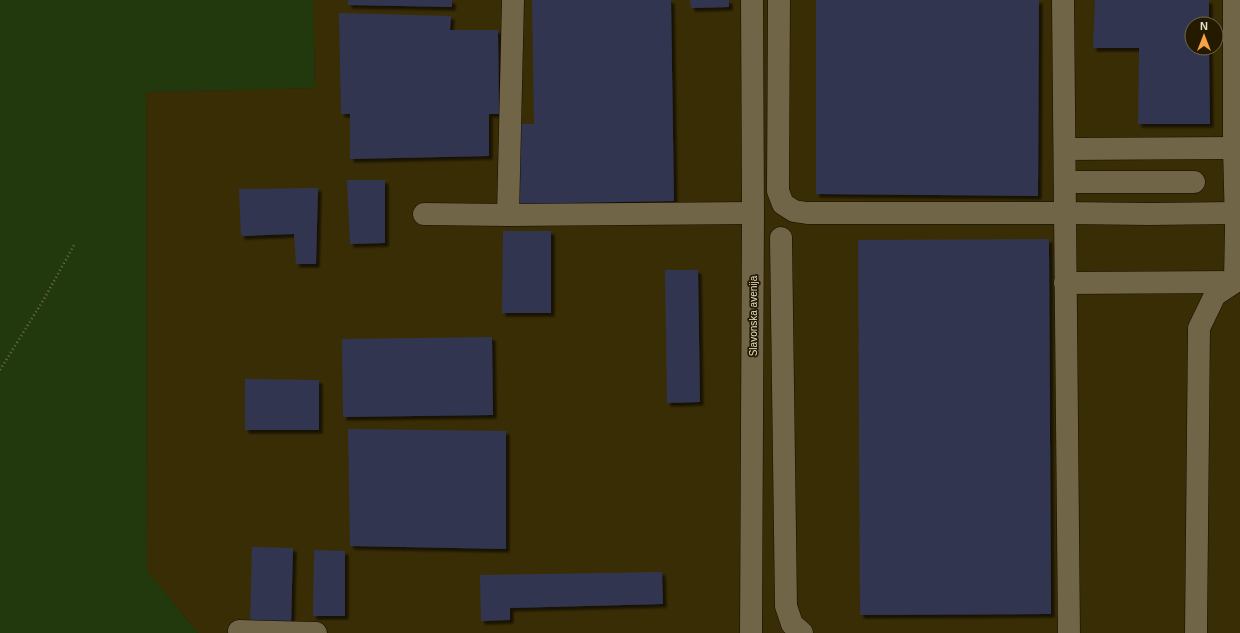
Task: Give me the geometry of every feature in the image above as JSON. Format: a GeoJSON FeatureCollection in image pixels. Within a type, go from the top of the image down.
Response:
{"type":"FeatureCollection","features":[{"type":"Feature","properties":{"kind":"street"},"geometry":{"type":"LineString","coordinates":[[508,215],[513,0]]}},
{"type":"Feature","properties":{"kind":"street","name":"Slavonska avenija"},"geometry":{"type":"LineString","coordinates":[[751,633],[753,213],[752,0]]}},
{"type":"Feature","properties":{"kind":"street"},"geometry":{"type":"LineString","coordinates":[[779,0],[778,191],[782,204],[794,211],[807,213],[1235,213]]}},
{"type":"Feature","properties":{"kind":"street"},"geometry":{"type":"LineString","coordinates":[[1063,0],[1069,633]]}},
{"type":"Feature","properties":{"kind":"street"},"geometry":{"type":"LineString","coordinates":[[1235,282],[1236,225],[1234,148],[1236,9]]}},
{"type":"Feature","properties":{"kind":"street"},"geometry":{"type":"LineString","coordinates":[[1065,149],[1234,148]]}},
{"type":"Feature","properties":{"kind":"street"},"geometry":{"type":"LineString","coordinates":[[1065,182],[1194,182]]}},
{"type":"Feature","properties":{"kind":"street"},"geometry":{"type":"LineString","coordinates":[[424,214],[508,215],[753,213]]}},
{"type":"Feature","properties":{"kind":"street"},"geometry":{"type":"LineString","coordinates":[[781,238],[786,606],[792,624],[802,633]]}},
{"type":"Feature","properties":{"kind":"street"},"geometry":{"type":"LineString","coordinates":[[1065,282],[1235,282]]}},
{"type":"Feature","properties":{"kind":"street"},"geometry":{"type":"LineString","coordinates":[[1196,633],[1199,328],[1215,296],[1235,282]]}},
{"type":"Feature","properties":{"kind":"street"},"geometry":{"type":"LineString","coordinates":[[240,631],[316,633]]}},
{"type":"Feature","properties":{"kind":"path"},"geometry":{"type":"LineString","coordinates":[[0,370],[44,299],[74,245]]}},
{"type":"Feature","properties":{"kind":"shaded area"},"geometry":{"type":"Polygon","coordinates":[[[313,0],[1240,0],[1240,633],[198,633],[147,571],[146,92],[315,88],[313,0]]]}},
{"type":"Feature","properties":{"kind":"green space"},"geometry":{"type":"Polygon","coordinates":[[[0,0],[313,0],[315,88],[146,92],[147,571],[198,633],[0,633],[0,0]]]}},
{"type":"Feature","properties":{"kind":"building"},"geometry":{"type":"Polygon","coordinates":[[[348,0],[452,0],[452,7],[348,5],[348,0]]]}},
{"type":"Feature","properties":{"kind":"building"},"geometry":{"type":"Polygon","coordinates":[[[532,0],[671,0],[674,201],[518,204],[517,124],[534,124],[532,0]]]}},
{"type":"Feature","properties":{"kind":"building"},"geometry":{"type":"Polygon","coordinates":[[[690,0],[729,0],[729,7],[691,8],[690,0]]]}},
{"type":"Feature","properties":{"kind":"building"},"geometry":{"type":"Polygon","coordinates":[[[816,0],[1039,0],[1038,196],[816,194],[816,0]]]}},
{"type":"Feature","properties":{"kind":"building"},"geometry":{"type":"Polygon","coordinates":[[[1095,0],[1209,0],[1209,16],[1184,16],[1184,56],[1209,56],[1210,124],[1138,124],[1139,48],[1093,48],[1095,0]]]}},
{"type":"Feature","properties":{"kind":"building"},"geometry":{"type":"Polygon","coordinates":[[[339,13],[451,16],[450,30],[498,30],[499,114],[489,114],[489,156],[350,159],[350,114],[341,114],[339,13]]]}},
{"type":"Feature","properties":{"kind":"building"},"geometry":{"type":"Polygon","coordinates":[[[347,180],[385,180],[385,243],[350,244],[347,180]]]}},
{"type":"Feature","properties":{"kind":"building"},"geometry":{"type":"Polygon","coordinates":[[[318,188],[316,264],[296,264],[294,234],[241,236],[239,189],[318,188]]]}},
{"type":"Feature","properties":{"kind":"building"},"geometry":{"type":"Polygon","coordinates":[[[503,231],[551,231],[551,313],[502,313],[503,231]]]}},
{"type":"Feature","properties":{"kind":"building"},"geometry":{"type":"Polygon","coordinates":[[[1049,239],[1051,614],[860,615],[858,240],[1049,239]]]}},
{"type":"Feature","properties":{"kind":"building"},"geometry":{"type":"Polygon","coordinates":[[[665,270],[698,270],[700,402],[667,403],[665,270]]]}},
{"type":"Feature","properties":{"kind":"building"},"geometry":{"type":"Polygon","coordinates":[[[492,337],[493,415],[343,417],[342,339],[492,337]]]}},
{"type":"Feature","properties":{"kind":"building"},"geometry":{"type":"Polygon","coordinates":[[[245,379],[319,380],[319,430],[245,430],[245,379]]]}},
{"type":"Feature","properties":{"kind":"building"},"geometry":{"type":"Polygon","coordinates":[[[348,429],[506,431],[506,549],[350,546],[348,429]]]}},
{"type":"Feature","properties":{"kind":"building"},"geometry":{"type":"Polygon","coordinates":[[[252,547],[293,548],[291,626],[250,625],[252,547]]]}},
{"type":"Feature","properties":{"kind":"building"},"geometry":{"type":"Polygon","coordinates":[[[314,550],[345,551],[345,616],[313,616],[314,550]]]}},
{"type":"Feature","properties":{"kind":"building"},"geometry":{"type":"Polygon","coordinates":[[[662,572],[663,604],[510,608],[510,620],[481,621],[480,575],[662,572]]]}}]}
